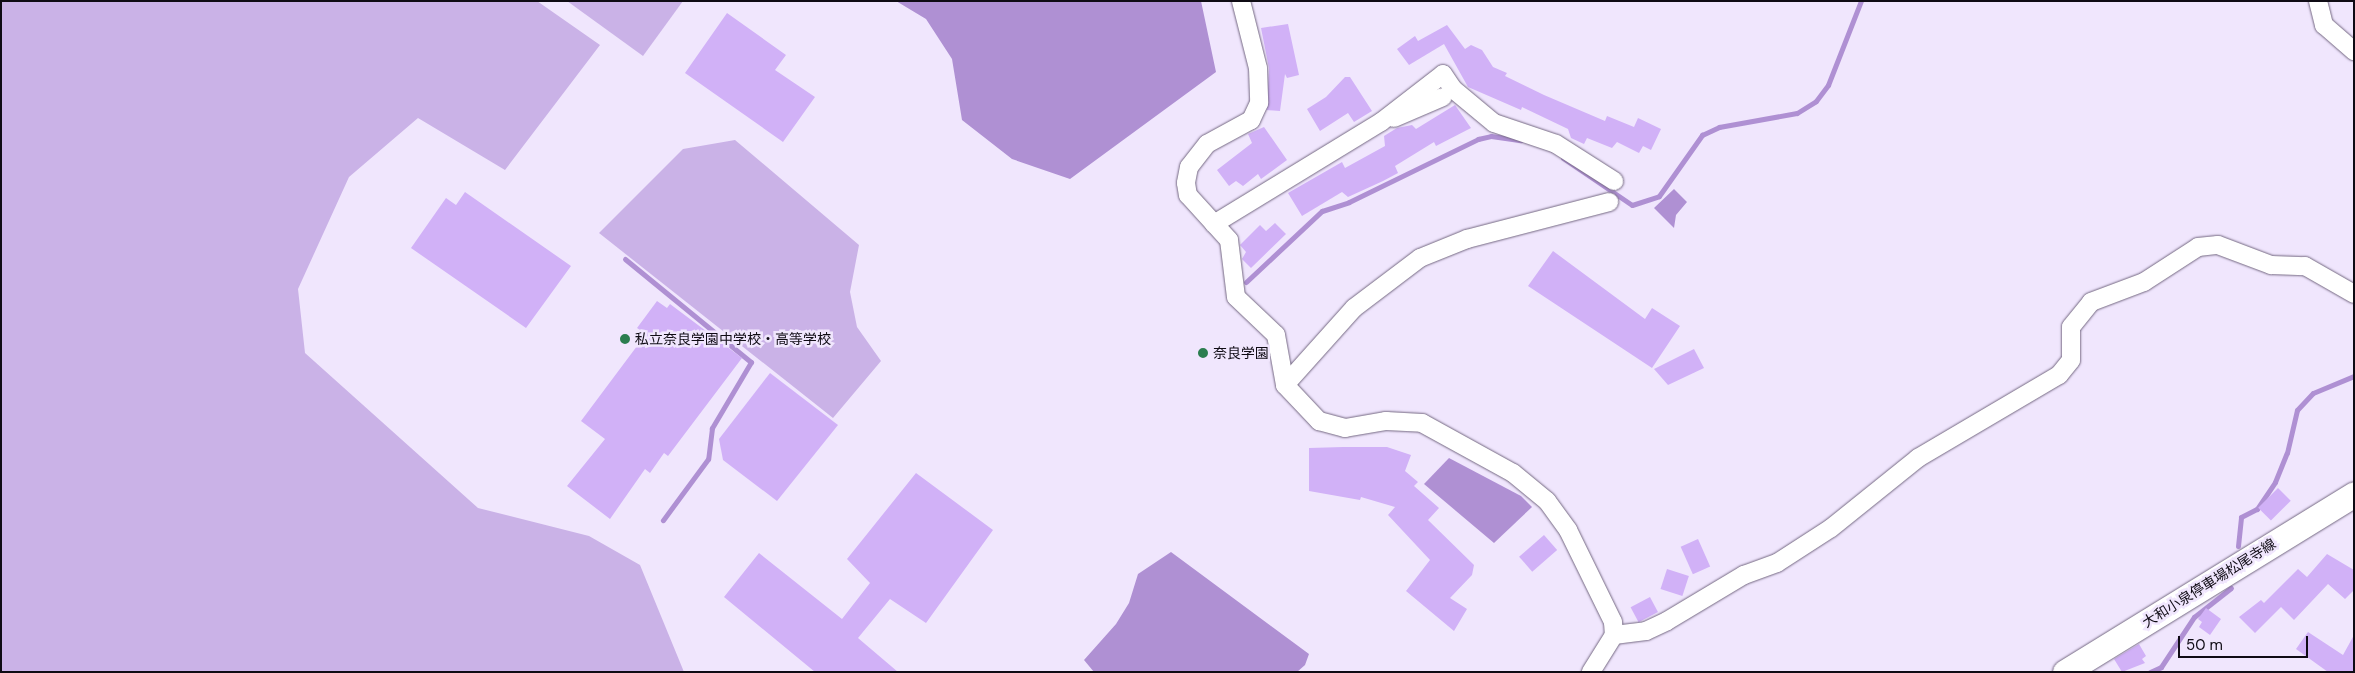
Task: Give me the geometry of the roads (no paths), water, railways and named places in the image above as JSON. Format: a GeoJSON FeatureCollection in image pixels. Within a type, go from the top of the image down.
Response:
{"type":"FeatureCollection","features":[{"type":"Feature","properties":{"kind":"main road","name":"大和小泉停車場松尾寺線"},"geometry":{"type":"LineString","coordinates":[[2065,672],[2354,494]]}},
{"type":"Feature","properties":{"kind":"street"},"geometry":{"type":"LineString","coordinates":[[1240,1],[1258,68],[1259,104],[1250,120],[1206,144],[1189,167],[1186,183],[1188,195],[1229,240],[1236,297],[1276,335],[1285,385],[1306,412],[1331,427],[1345,428],[1386,421],[1422,424],[1533,487],[1568,530],[1610,612],[1614,635],[1591,672]]}},
{"type":"Feature","properties":{"kind":"street"},"geometry":{"type":"LineString","coordinates":[[2318,1],[2324,25],[2354,51]]}},
{"type":"Feature","properties":{"kind":"street"},"geometry":{"type":"LineString","coordinates":[[1214,224],[1381,122],[1443,74],[1453,89],[1494,123],[1556,144],[1614,180]]}},
{"type":"Feature","properties":{"kind":"street"},"geometry":{"type":"LineString","coordinates":[[1381,122],[1444,97]]}},
{"type":"Feature","properties":{"kind":"street"},"geometry":{"type":"LineString","coordinates":[[1285,385],[1354,308],[1420,258],[1467,238],[1609,202]]}},
{"type":"Feature","properties":{"kind":"street"},"geometry":{"type":"LineString","coordinates":[[1614,635],[1646,632],[1744,575],[1777,563],[1831,528],[1918,458],[2060,375],[2071,360],[2071,327],[2090,302],[2144,282],[2198,247],[2218,245],[2271,265],[2305,266],[2354,294]]}},
{"type":"Feature","properties":{"kind":"waterway"},"geometry":{"type":"LineString","coordinates":[[1563,158],[1632,205],[1659,196],[1702,135],[1719,127],[1797,113],[1816,101],[1828,85],[1861,1]]}},
{"type":"Feature","properties":{"kind":"waterway"},"geometry":{"type":"LineString","coordinates":[[1246,282],[1322,211],[1349,202],[1478,139],[1491,136],[1521,140]]}},
{"type":"Feature","properties":{"kind":"waterway"},"geometry":{"type":"LineString","coordinates":[[625,259],[751,362],[712,428],[708,459],[663,520]]}},
{"type":"Feature","properties":{"kind":"waterway"},"geometry":{"type":"LineString","coordinates":[[2238,546],[2241,517],[2257,509],[2275,482],[2287,453],[2297,410],[2313,393],[2354,376]]}},
{"type":"Feature","properties":{"kind":"waterway"},"geometry":{"type":"LineString","coordinates":[[2150,672],[2161,667],[2194,617],[2231,588]]}},
{"type":"Feature","properties":{"kind":"place","name":"私立奈良学園中学校・高等学校"},"geometry":{"type":"Point","coordinates":[625,339]}},
{"type":"Feature","properties":{"kind":"place","name":"奈良学園"},"geometry":{"type":"Point","coordinates":[1203,353]}}]}
